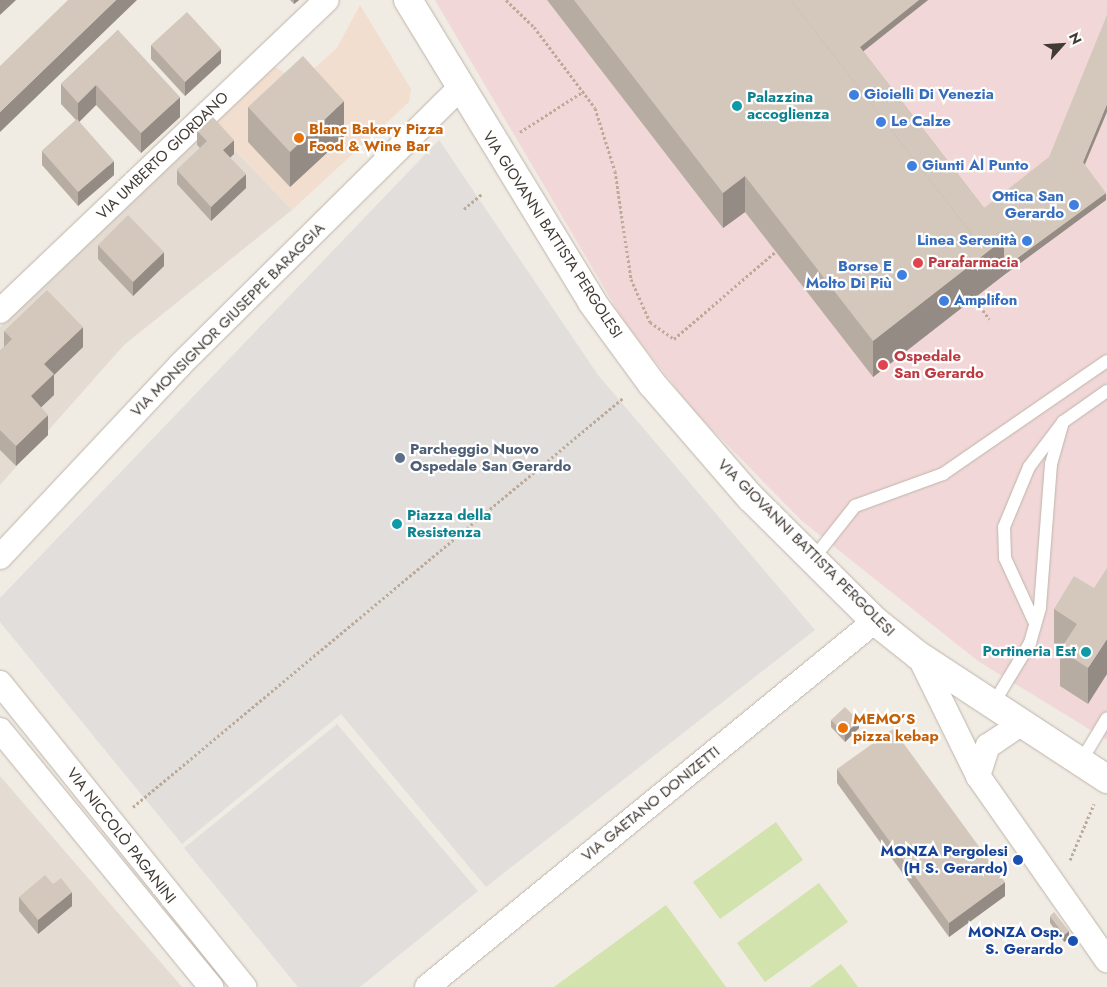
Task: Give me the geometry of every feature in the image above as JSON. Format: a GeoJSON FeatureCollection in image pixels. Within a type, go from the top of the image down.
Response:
{"type":"FeatureCollection","features":[{"type":"Feature","properties":{"kind":"street","name":"VIA UMBERTO GIORDANO"},"geometry":{"type":"LineString","coordinates":[[0,311],[327,0]]}},
{"type":"Feature","properties":{"kind":"street","name":"VIA GIOVANNI BATTISTA PERGOLESI"},"geometry":{"type":"LineString","coordinates":[[408,0],[460,88],[620,342],[730,475],[875,621],[919,656],[992,706],[1106,779]]}},
{"type":"Feature","properties":{"kind":"street","name":"VIA MONSIGNOR GIUSEPPE BARAGGIA"},"geometry":{"type":"LineString","coordinates":[[0,557],[180,364],[460,88]]}},
{"type":"Feature","properties":{"kind":"street","name":"VIA GAETANO DONIZETTI"},"geometry":{"type":"LineString","coordinates":[[427,987],[875,621]]}},
{"type":"Feature","properties":{"kind":"street"},"geometry":{"type":"LineString","coordinates":[[919,656],[978,776],[1107,960]]}},
{"type":"Feature","properties":{"kind":"street","name":"VIA NICCOLÒ PAGANINI"},"geometry":{"type":"LineString","coordinates":[[0,683],[244,987]]}},
{"type":"Feature","properties":{"kind":"street"},"geometry":{"type":"LineString","coordinates":[[978,776],[988,746],[1021,724]]}},
{"type":"Feature","properties":{"kind":"street","name":"VIA NICCOLÒ PAGANINI"},"geometry":{"type":"LineString","coordinates":[[0,730],[211,987]]}},
{"type":"Feature","properties":{"kind":"lane"},"geometry":{"type":"LineString","coordinates":[[813,559],[855,506],[943,474],[1107,360]]}},
{"type":"Feature","properties":{"kind":"lane"},"geometry":{"type":"LineString","coordinates":[[1034,621],[1005,558],[1004,527],[1029,467],[1063,422],[1107,391]]}},
{"type":"Feature","properties":{"kind":"lane"},"geometry":{"type":"LineString","coordinates":[[992,706],[1030,643],[1045,581],[1051,464],[1063,422]]}},
{"type":"Feature","properties":{"kind":"lane"},"geometry":{"type":"LineString","coordinates":[[1080,763],[1107,718]]}},
{"type":"Feature","properties":{"kind":"path"},"geometry":{"type":"LineString","coordinates":[[506,0],[534,27],[595,108],[615,171],[632,279],[650,322],[674,339],[775,252]]}},
{"type":"Feature","properties":{"kind":"path"},"geometry":{"type":"LineString","coordinates":[[511,138],[584,91]]}},
{"type":"Feature","properties":{"kind":"path"},"geometry":{"type":"LineString","coordinates":[[464,209],[482,194]]}},
{"type":"Feature","properties":{"kind":"path"},"geometry":{"type":"LineString","coordinates":[[974,298],[989,319]]}},
{"type":"Feature","properties":{"kind":"path"},"geometry":{"type":"LineString","coordinates":[[120,831],[134,805],[193,753],[624,398]]}},
{"type":"Feature","properties":{"kind":"path"},"geometry":{"type":"LineString","coordinates":[[1066,869],[1106,779]]}},
{"type":"Feature","properties":{"kind":"shaded area","name":"Ospedale San Gerardo"},"geometry":{"type":"Polygon","coordinates":[[[435,0],[1107,0],[1107,740],[978,661],[802,521],[693,410],[623,320],[435,0]]]}},
{"type":"Feature","properties":{"kind":"shaded area"},"geometry":{"type":"Polygon","coordinates":[[[360,5],[411,89],[409,102],[292,210],[207,121],[272,65],[290,76],[309,73],[337,48],[360,5]]]}},
{"type":"Feature","properties":{"kind":"shaded area"},"geometry":{"type":"Polygon","coordinates":[[[207,121],[292,210],[124,345],[0,485],[0,327],[207,121]]]}},
{"type":"Feature","properties":{"kind":"shaded area","name":"Parcheggio Nuovo Ospedale San Gerardo"},"geometry":{"type":"Polygon","coordinates":[[[439,140],[598,375],[815,630],[486,887],[341,714],[182,844],[0,622],[0,598],[439,140]]]}},
{"type":"Feature","properties":{"kind":"shaded area"},"geometry":{"type":"Polygon","coordinates":[[[337,724],[478,891],[360,987],[298,987],[184,848],[337,724]]]}},
{"type":"Feature","properties":{"kind":"shaded area"},"geometry":{"type":"Polygon","coordinates":[[[0,776],[182,987],[0,987],[0,776]]]}},
{"type":"Feature","properties":{"kind":"green space"},"geometry":{"type":"Polygon","coordinates":[[[776,822],[803,860],[720,919],[693,882],[776,822]]]}},
{"type":"Feature","properties":{"kind":"green space"},"geometry":{"type":"Polygon","coordinates":[[[819,883],[848,922],[765,982],[737,943],[819,883]]]}},
{"type":"Feature","properties":{"kind":"green space"},"geometry":{"type":"Polygon","coordinates":[[[666,905],[726,987],[554,987],[666,905]]]}},
{"type":"Feature","properties":{"kind":"green space"},"geometry":{"type":"Polygon","coordinates":[[[841,964],[858,987],[810,987],[841,964]]]}},
{"type":"Feature","properties":{"kind":"building"},"geometry":{"type":"Polygon","coordinates":[[[68,0],[116,0],[0,112],[0,66],[68,0]]]}},
{"type":"Feature","properties":{"kind":"building","name":"Palazzina accoglienza"},"geometry":{"type":"Polygon","coordinates":[[[574,0],[791,0],[981,246],[998,232],[1004,239],[873,341],[745,176],[723,193],[574,0]]]}},
{"type":"Feature","properties":{"kind":"building"},"geometry":{"type":"Polygon","coordinates":[[[791,0],[919,0],[860,47],[984,208],[1049,157],[1107,15],[1107,104],[1083,162],[1106,193],[1004,268],[1004,239],[998,232],[981,246],[791,0]]]}},
{"type":"Feature","properties":{"kind":"building"},"geometry":{"type":"Polygon","coordinates":[[[187,12],[221,49],[185,82],[151,45],[187,12]]]}},
{"type":"Feature","properties":{"kind":"building"},"geometry":{"type":"Polygon","coordinates":[[[118,30],[180,97],[141,133],[96,85],[78,103],[61,84],[118,30]]]}},
{"type":"Feature","properties":{"kind":"building"},"geometry":{"type":"Polygon","coordinates":[[[303,56],[344,101],[290,152],[248,107],[303,56]]]}},
{"type":"Feature","properties":{"kind":"building"},"geometry":{"type":"Polygon","coordinates":[[[213,117],[234,140],[223,150],[246,174],[211,207],[177,170],[207,141],[197,131],[213,117]]]}},
{"type":"Feature","properties":{"kind":"building"},"geometry":{"type":"Polygon","coordinates":[[[77,119],[114,161],[78,192],[42,151],[77,119]]]}},
{"type":"Feature","properties":{"kind":"building"},"geometry":{"type":"Polygon","coordinates":[[[128,215],[164,252],[133,282],[98,245],[128,215]]]}},
{"type":"Feature","properties":{"kind":"building"},"geometry":{"type":"Polygon","coordinates":[[[47,290],[83,327],[44,364],[54,374],[31,396],[48,415],[16,446],[0,430],[0,351],[12,339],[4,331],[47,290]]]}},
{"type":"Feature","properties":{"kind":"building"},"geometry":{"type":"Polygon","coordinates":[[[1107,568],[1107,639],[1088,668],[1060,650],[1077,624],[1054,609],[1074,576],[1094,588],[1107,568]]]}},
{"type":"Feature","properties":{"kind":"building"},"geometry":{"type":"Polygon","coordinates":[[[845,707],[859,721],[845,734],[831,720],[845,707]]]}},
{"type":"Feature","properties":{"kind":"building"},"geometry":{"type":"Polygon","coordinates":[[[893,729],[1005,882],[949,923],[837,769],[893,729]]]}},
{"type":"Feature","properties":{"kind":"building"},"geometry":{"type":"Polygon","coordinates":[[[45,875],[53,884],[61,878],[72,892],[38,920],[19,897],[45,875]]]}},
{"type":"Feature","properties":{"kind":"building"},"geometry":{"type":"Polygon","coordinates":[[[1054,912],[1069,931],[1064,935],[1050,916],[1054,912]]]}},
{"type":"Feature","properties":{"kind":"place","name":"Gioielli Di Venezia"},"geometry":{"type":"Point","coordinates":[854,95]}},
{"type":"Feature","properties":{"kind":"place","name":"Palazzina accoglienza"},"geometry":{"type":"Point","coordinates":[737,106]}},
{"type":"Feature","properties":{"kind":"place","name":"Le Calze"},"geometry":{"type":"Point","coordinates":[881,122]}},
{"type":"Feature","properties":{"kind":"place","name":"Blanc Bakery Pizza Food & Wine Bar"},"geometry":{"type":"Point","coordinates":[299,138]}},
{"type":"Feature","properties":{"kind":"place","name":"Giunti Al Punto"},"geometry":{"type":"Point","coordinates":[912,166]}},
{"type":"Feature","properties":{"kind":"place","name":"Ottica San Gerardo"},"geometry":{"type":"Point","coordinates":[1074,205]}},
{"type":"Feature","properties":{"kind":"place","name":"Linea Serenità"},"geometry":{"type":"Point","coordinates":[1027,241]}},
{"type":"Feature","properties":{"kind":"place","name":"Parafarmacia"},"geometry":{"type":"Point","coordinates":[918,263]}},
{"type":"Feature","properties":{"kind":"place","name":"Borse E Molto Di Più"},"geometry":{"type":"Point","coordinates":[902,275]}},
{"type":"Feature","properties":{"kind":"place","name":"Amplifon"},"geometry":{"type":"Point","coordinates":[944,301]}},
{"type":"Feature","properties":{"kind":"place","name":"Ospedale San Gerardo"},"geometry":{"type":"Point","coordinates":[883,365]}},
{"type":"Feature","properties":{"kind":"place","name":"Parcheggio Nuovo Ospedale San Gerardo"},"geometry":{"type":"Point","coordinates":[400,458]}},
{"type":"Feature","properties":{"kind":"place","name":"Piazza della Resistenza"},"geometry":{"type":"Point","coordinates":[397,524]}},
{"type":"Feature","properties":{"kind":"place","name":"Portineria Est"},"geometry":{"type":"Point","coordinates":[1086,652]}},
{"type":"Feature","properties":{"kind":"place","name":"MEMO’S pizza kebap"},"geometry":{"type":"Point","coordinates":[843,728]}},
{"type":"Feature","properties":{"kind":"place","name":"MONZA Pergolesi (H S. Gerardo)"},"geometry":{"type":"Point","coordinates":[1018,860]}},
{"type":"Feature","properties":{"kind":"place","name":"MONZA Osp. S. Gerardo"},"geometry":{"type":"Point","coordinates":[1073,941]}}]}
